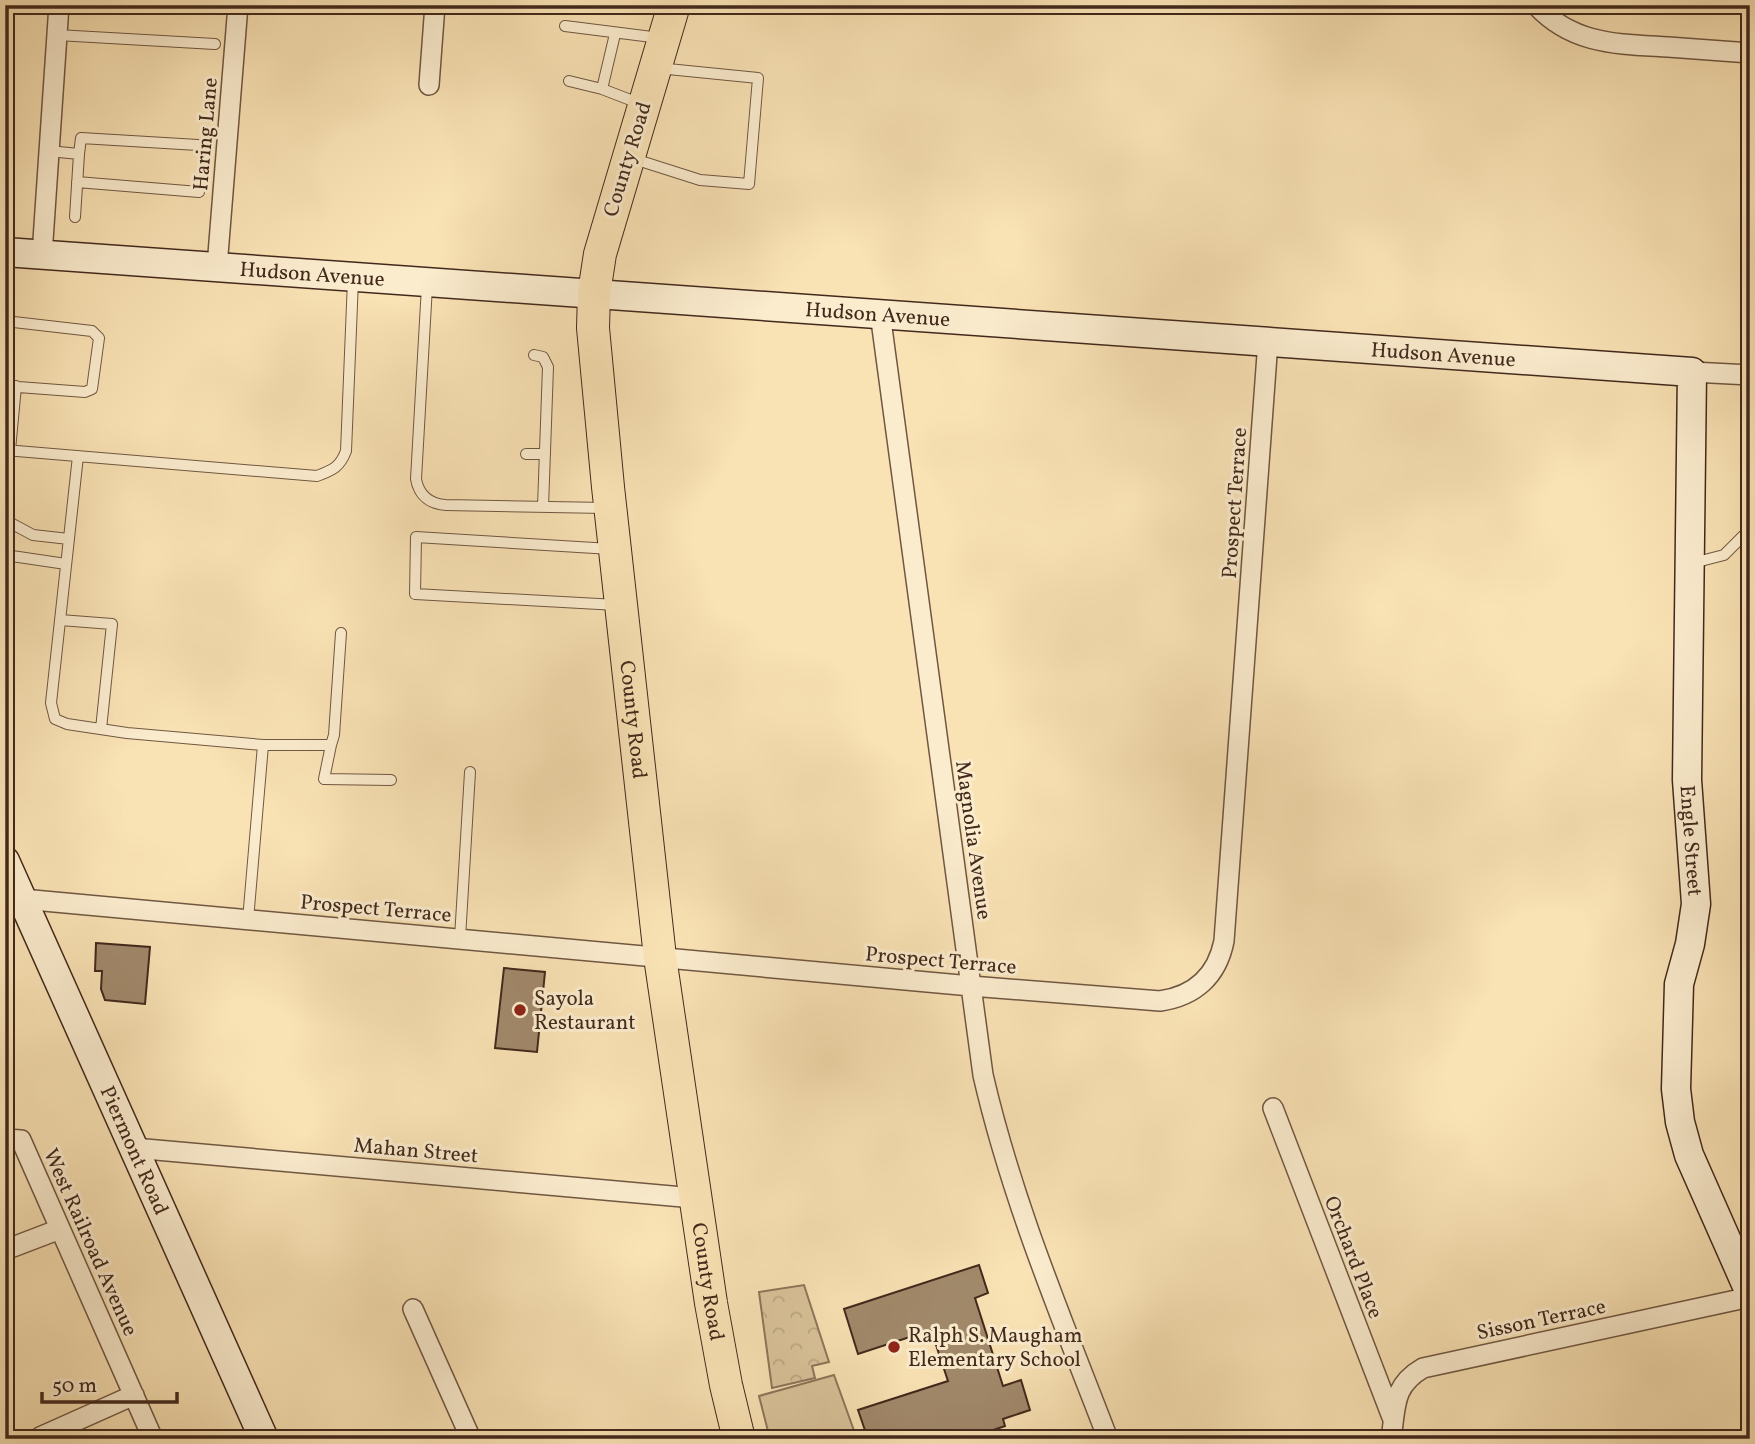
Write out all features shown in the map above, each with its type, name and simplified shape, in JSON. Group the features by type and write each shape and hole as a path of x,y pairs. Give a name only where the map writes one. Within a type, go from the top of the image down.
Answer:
{"main road":[{"name":"County Road","path":"674,5 600,254 594,293 593,328 610,508 660,957 694,1198 726,1385 738,1439"}],"street":[{"path":"42,255 60,5"},
{"name":"Haring Lane","path":"217,267 238,5"},
{"path":"429,85 435,5"},
{"path":"1536,5 1560,25 1581,36 1607,43 1750,53"},
{"name":"Hudson Avenue","path":"5,252 1750,375"},
{"name":"Magnolia Avenue","path":"880,313 984,1075 1013,1190 1108,1439"},
{"name":"Prospect Terrace","path":"22,899 1160,1002 1191,993 1209,977 1221,957 1226,928 1268,341"},
{"name":"Engle Street","path":"1692,372 1687,780 1696,905 1690,944 1679,984 1676,1089 1680,1122 1689,1154 1750,1295"},
{"name":"Piermont Road","path":"5,861 264,1439"},
{"name":"Orchard Place","path":"1273,1108 1392,1430"},
{"name":"West Railroad Avenue","path":"13,1139 60,1229 153,1439"},
{"name":"Mahan Street","path":"134,1148 694,1198"},
{"path":"5,1250 60,1229"},
{"name":"Sisson Terrace","path":"1392,1430 1396,1398 1402,1385 1411,1375 1423,1368 1750,1295"},
{"path":"413,1309 471,1439"},
{"path":"40,1437 134,1395"}],"lane":[{"path":"565,26 615,34 659,53 758,78 749,184 700,180 628,157"},
{"path":"602,89 615,34"},
{"path":"57,35 215,44"},
{"path":"569,80 644,105"},
{"path":"75,217 81,138 198,145"},
{"path":"49,151 79,154"},
{"path":"77,181 199,192"},
{"path":"5,321 92,331 99,338 92,389 85,392 10,386 7,450 317,476 342,463 345,451 353,276"},
{"path":"428,282 418,487 422,495 436,505 610,508"},
{"path":"534,355 543,357 548,366 543,507"},
{"path":"526,454 545,454"},
{"path":"78,456 51,703 55,719 67,724 101,729 263,745 331,745"},
{"path":"5,536 8,521 33,535 69,538"},
{"path":"1689,563 1724,555 1750,530"},
{"path":"615,550 416,537 415,594 621,606"},
{"path":"5,555 66,564"},
{"path":"60,620 112,624 101,729"},
{"path":"341,633 334,735 324,779 391,780"},
{"path":"248,920 263,745"},
{"path":"460,938 470,772"}],"green space":[{"path":"804,1285 829,1362 812,1366 815,1378 772,1388 759,1292"},
{"path":"834,1375 857,1439 770,1439 759,1396"}],"building":[{"path":"96,943 150,947 145,1004 105,1000 101,989 102,971 95,971"},
{"name":"Sayola Restaurant","path":"504,968 545,972 537,1052 495,1048"},
{"path":"979,1265 988,1293 975,1298 1003,1386 1021,1380 1030,1410 1003,1419 1005,1426 967,1439 868,1439 858,1410 948,1381 931,1330 858,1354 844,1309"}],"place":[{"name":"Sayola Restaurant","path":"520,1010"},
{"name":"Ralph S. Maugham Elementary School","path":"894,1347"}]}
